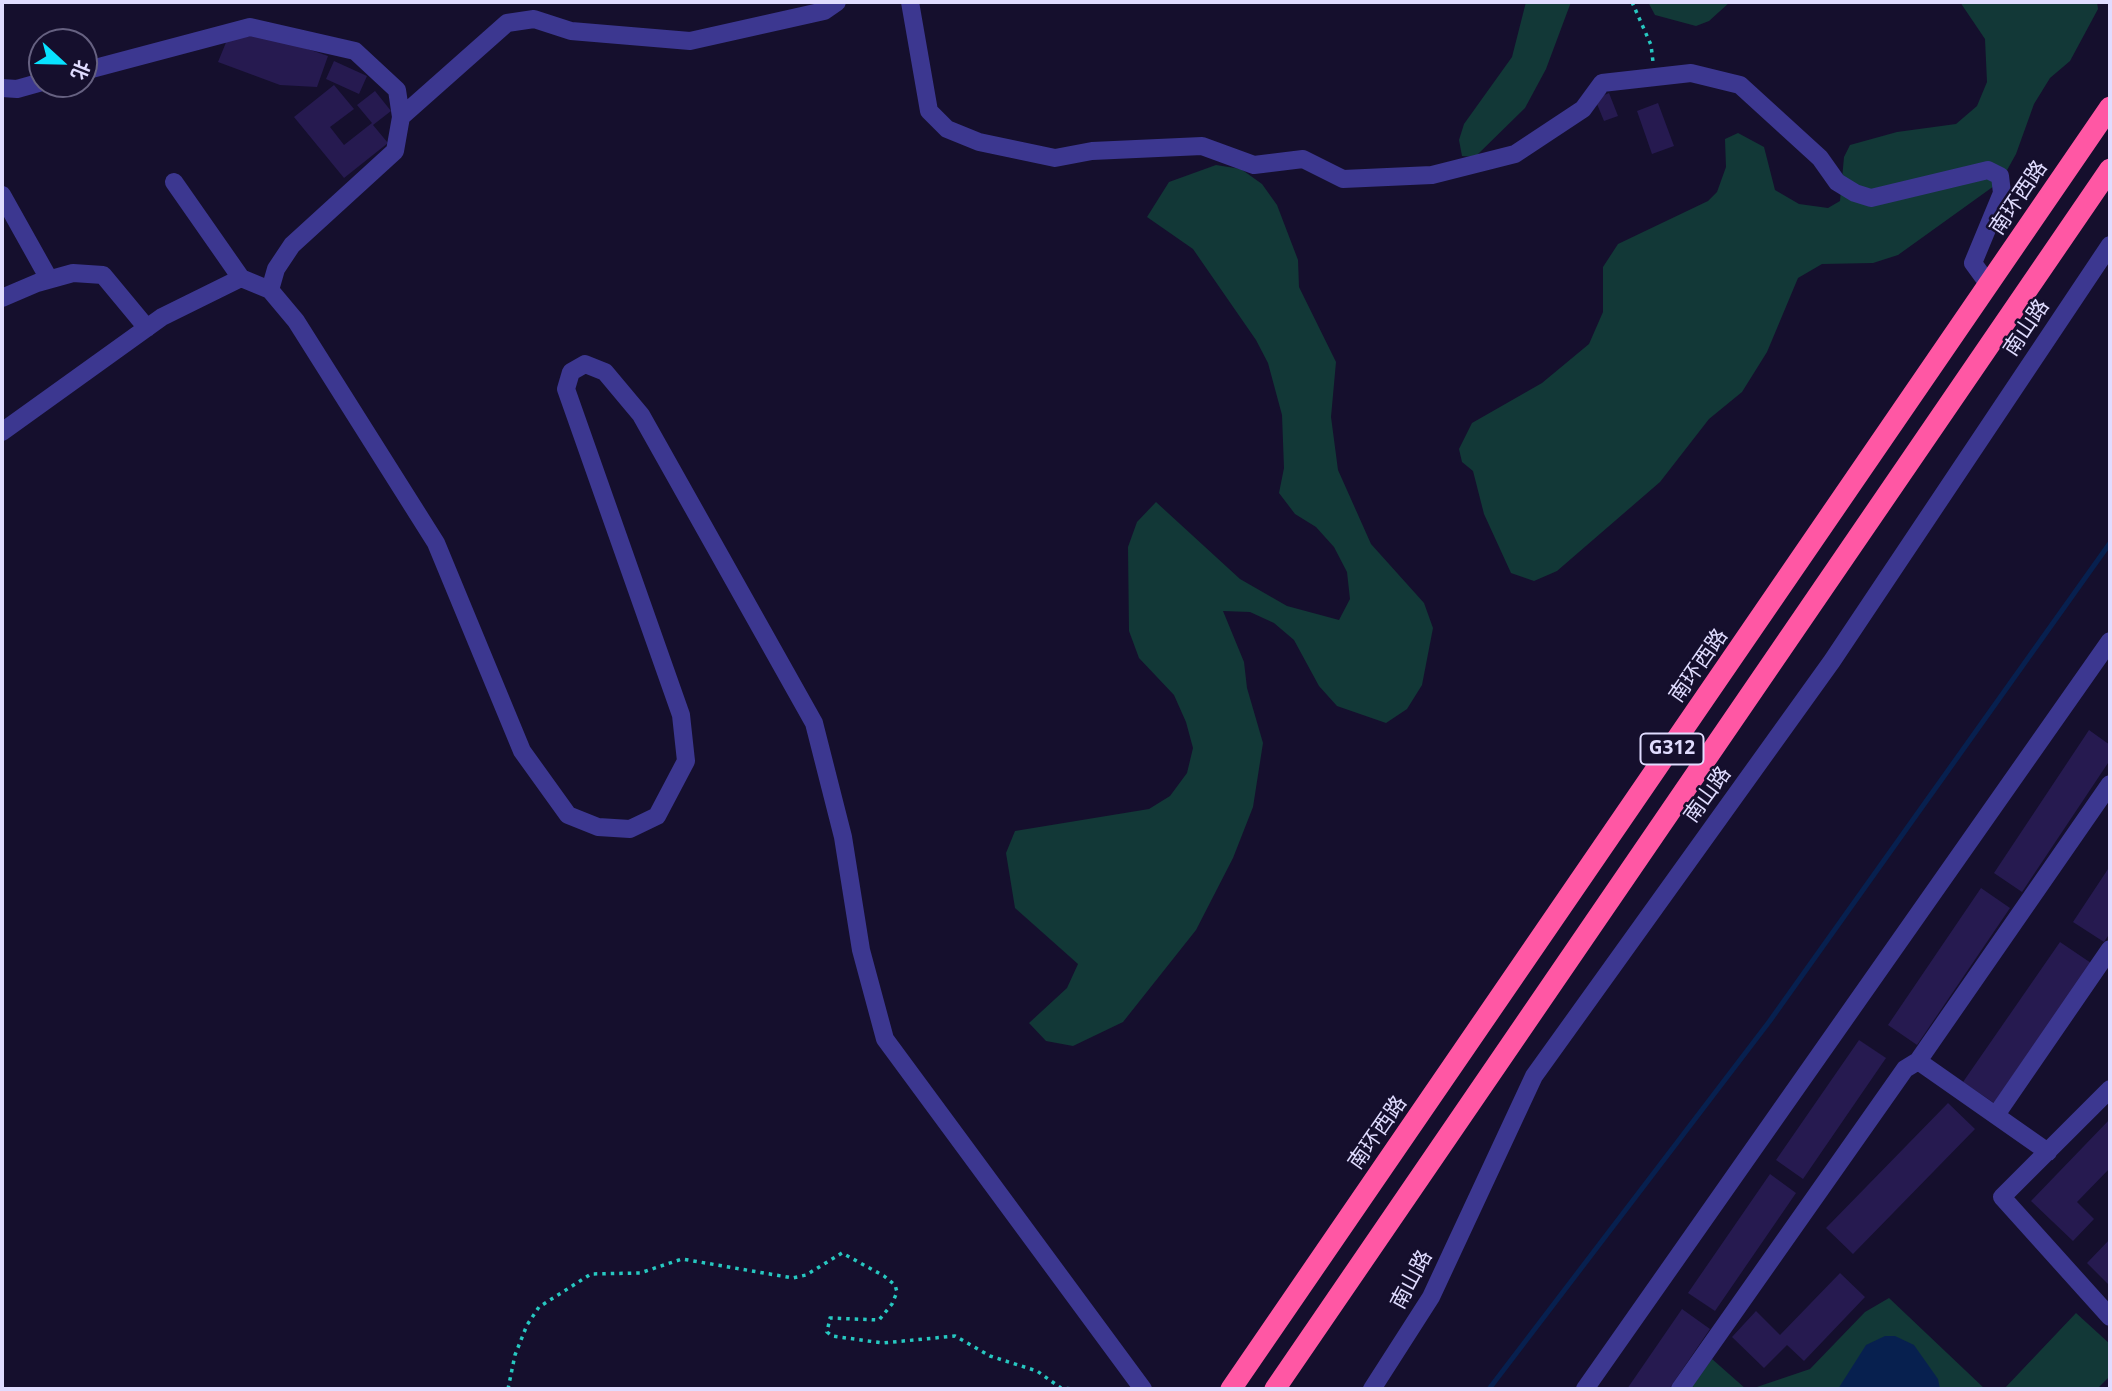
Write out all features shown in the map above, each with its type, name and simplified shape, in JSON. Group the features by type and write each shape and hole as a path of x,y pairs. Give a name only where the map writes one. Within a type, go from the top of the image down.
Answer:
{"highway":[{"name":"南环西路","path":"1231,1389 2110,107"},
{"name":"G312","path":"1275,1389 2110,169"}],"street":[{"path":"401,117 507,23 534,19 571,32 690,41 824,11 837,2"},
{"path":"910,2 929,111 947,129 979,142 1055,158 1092,151 1202,146 1254,165 1303,159 1343,179 1432,175 1515,154 1583,109 1602,83 1654,75 1691,73 1741,85 1820,158 1837,181 1855,193 1871,198 1989,170 2000,176 2002,193 1973,263 1989,285"},
{"path":"98,67 250,27 355,51 397,90 401,117 395,151 292,244 276,269 270,290"},
{"path":"2,88 17,89 28,86"},
{"path":"174,182 241,278 270,290 296,321 436,543 522,751 568,815 598,827 630,829 657,816 677,783 686,761 681,715 566,389 570,372 584,364 605,372 640,415 814,723 844,837 861,950 884,1039 1143,1389"},
{"path":"2,195 49,279"},
{"name":"南山路","path":"1372,1389 1431,1297 1534,1076 1832,661 2110,245"},
{"path":"2,298 49,279 73,273 103,275 147,328"},
{"path":"2,432 147,328 241,278"},
{"path":"1585,1389 2110,641"},
{"path":"1680,1389 1905,1069 1918,1061 2110,784"},
{"path":"1996,1115 2110,949"},
{"path":"1918,1061 2048,1152"},
{"path":"2110,1089 2002,1197 2110,1317"}],"path":[{"path":"1632,2 1651,45 1654,75"},
{"path":"508,1389 515,1355 527,1325 539,1307 591,1274 640,1273 682,1259 793,1278 806,1275 842,1254 884,1276 895,1286 897,1292 892,1304 879,1320 830,1318 827,1332 832,1336 883,1343 955,1336 990,1356 1037,1371 1061,1388 1072,1389"}],"green space":[{"path":"1526,2 1571,2 1546,69 1525,108 1475,157 1462,156 1459,140 1464,124 1512,57"},
{"path":"1648,2 1730,2 1709,21 1696,26 1655,15"},
{"path":"1960,2 2097,2 2098,9 2070,61 2050,78 2034,104 2016,154 2001,181 1898,255 1873,263 1822,264 1798,278 1767,352 1742,392 1709,419 1660,482 1557,571 1534,581 1511,573 1484,514 1473,471 1462,462 1459,449 1472,423 1542,383 1589,344 1603,312 1603,267 1618,244 1708,201 1717,192 1726,167 1725,139 1738,133 1764,147 1775,190 1799,204 1828,208 1840,201 1844,157 1850,145 1897,132 1956,124 1977,106 1987,82 1985,39"},
{"path":"1216,165 1241,169 1262,184 1277,205 1298,260 1299,287 1336,362 1331,417 1338,470 1371,544 1424,603 1433,628 1422,685 1407,709 1386,723 1337,706 1319,686 1294,640 1274,623 1250,612 1223,611 1244,662 1247,688 1263,743 1253,807 1233,858 1196,930 1123,1022 1073,1046 1046,1041 1029,1023 1067,988 1078,964 1015,908 1006,853 1015,831 1149,809 1170,796 1187,773 1193,748 1186,722 1174,695 1139,658 1129,631 1128,547 1137,522 1156,502 1240,579 1287,606 1339,620 1350,599 1347,572 1334,547 1316,527 1295,514 1279,493 1284,468 1282,415 1268,363 1256,340 1193,249 1147,217 1169,182"},
{"path":"1889,1298 1985,1389 1751,1389 1810,1369 1865,1312"},
{"path":"2076,1313 2110,1344 2110,1376 2097,1389 2004,1389"},
{"path":"1712,1359 1746,1389 1690,1389"}],"water":[{"path":"1885,1336 1895,1336 1914,1345 1938,1379 1940,1389 1838,1389 1866,1345"}],"building":[{"path":"264,34 328,56 317,87 280,85 218,62 227,40"},
{"path":"334,61 367,76 359,94 326,79"},
{"path":"334,85 354,109 330,127 344,145 372,123 357,105 375,91 391,111 373,125 388,143 344,178 294,117"},
{"path":"1609,93 1618,116 1604,121 1595,99"},
{"path":"1658,103 1674,146 1652,154 1637,111"},
{"path":"2089,730 2110,745 2110,760 2022,892 1994,873"},
{"path":"2110,866 2110,933 2104,942 2073,922"},
{"path":"1981,888 2010,908 1917,1045 1888,1025"},
{"path":"2060,942 2091,963 1994,1103 1963,1082"},
{"path":"1859,1040 1886,1058 1803,1179 1776,1160"},
{"path":"1948,1103 1975,1129 1853,1254 1826,1228"},
{"path":"2110,1119 2110,1168 2077,1202 2094,1219 2073,1241 2031,1201"},
{"path":"1770,1174 1796,1193 1715,1311 1688,1293"},
{"path":"2110,1239 2110,1286 2087,1263"},
{"path":"1840,1273 1865,1297 1804,1361 1787,1345 1764,1368 1732,1337 1756,1311 1780,1335"},
{"path":"1682,1309 1710,1329 1669,1389 1627,1389"}],"waterway":[{"path":"1489,1389 1769,1022 2110,543"}]}
